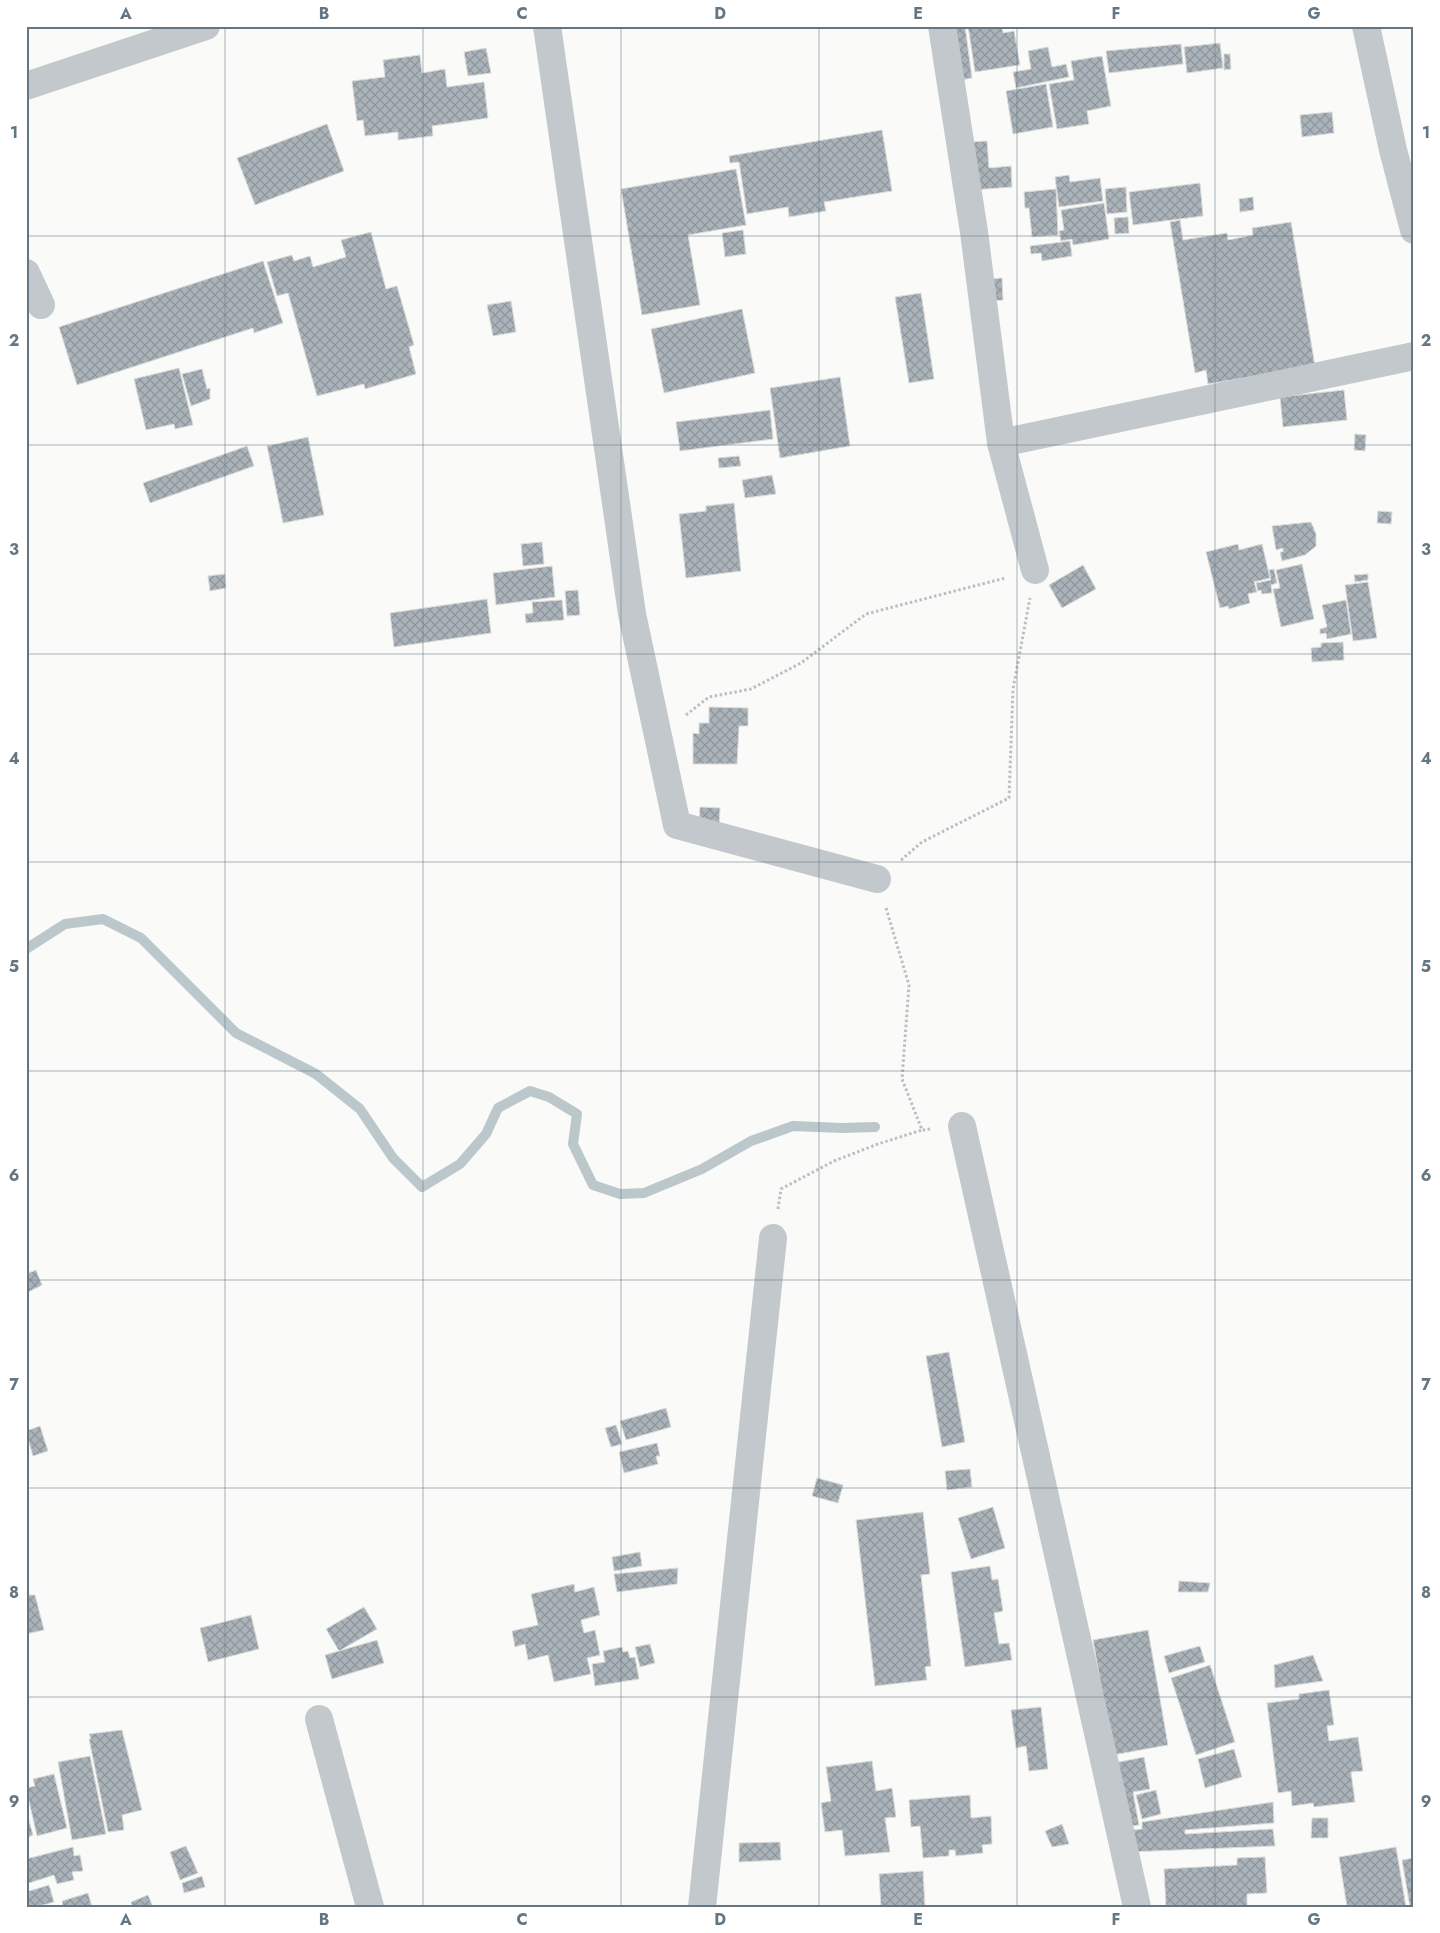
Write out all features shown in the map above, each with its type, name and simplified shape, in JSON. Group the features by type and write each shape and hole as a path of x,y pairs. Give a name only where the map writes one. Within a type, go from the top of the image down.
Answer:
{"street":[{"path":"26,86 206,26"},
{"path":"547,26 632,614 677,825 877,879"},
{"path":"942,26 974,232 1001,443 1035,570"},
{"path":"1366,26 1393,150 1414,230"},
{"path":"26,273 41,306"},
{"path":"1001,443 1414,356"},
{"path":"962,1126 1138,1907"},
{"path":"702,1907 773,1238"},
{"path":"319,1719 370,1907"}],"path":[{"path":"678,721 709,697 751,689 801,663 866,614 1035,570 1013,689 1008,798 922,842 877,879 909,985 902,1079 922,1130"},
{"path":"773,1238 781,1189 834,1161 878,1144 922,1130 962,1126"}],"building":[{"path":"948,26 965,26 972,78 955,81"},
{"path":"968,26 1002,26 1003,33 1014,31 1020,65 975,72"},
{"path":"1220,43 1223,68 1187,73 1184,47"},
{"path":"1181,44 1183,64 1109,73 1106,51"},
{"path":"1048,47 1052,67 1066,64 1069,77 1016,88 1013,72 1031,69 1028,51"},
{"path":"486,48 491,73 468,76 464,52"},
{"path":"1224,54 1230,54 1231,69 1224,70"},
{"path":"420,55 422,73 445,69 447,87 484,82 488,118 432,126 433,136 398,140 398,132 365,136 363,120 357,121 352,81 385,77 383,60"},
{"path":"1102,56 1111,106 1087,111 1089,124 1057,129 1049,84 1074,80 1071,61"},
{"path":"1046,84 1053,127 1013,134 1006,91"},
{"path":"1332,112 1334,133 1302,137 1300,115"},
{"path":"327,124 344,171 255,205 237,158"},
{"path":"882,130 892,191 824,202 826,211 789,217 788,207 747,214 739,162 730,163 729,156"},
{"path":"987,141 989,168 1011,166 1012,187 973,190 969,142"},
{"path":"736,169 746,225 688,235 700,305 642,315 621,189"},
{"path":"1069,175 1070,182 1100,178 1103,201 1059,207 1055,177"},
{"path":"1200,183 1203,216 1133,225 1129,192"},
{"path":"1126,187 1127,212 1107,214 1105,189"},
{"path":"1056,189 1058,235 1032,237 1029,208 1025,208 1024,192"},
{"path":"1253,197 1254,210 1240,212 1239,199"},
{"path":"1104,203 1109,239 1073,245 1072,239 1061,241 1059,231 1064,230 1061,210"},
{"path":"1128,217 1129,233 1115,234 1114,218"},
{"path":"1180,220 1183,240 1227,233 1228,240 1253,235 1252,228 1291,222 1315,366 1208,384 1206,370 1195,373 1170,222"},
{"path":"743,230 746,254 725,257 722,233"},
{"path":"371,232 386,289 397,286 414,345 409,347 416,374 365,389 364,384 317,396 288,293 277,296 267,262 292,255 294,261 310,256 313,267 346,257 341,240"},
{"path":"1070,241 1072,256 1042,261 1041,253 1031,254 1030,246"},
{"path":"263,261 283,323 254,333 253,328 77,385 59,327"},
{"path":"1002,278 1003,300 993,301 991,279"},
{"path":"921,293 934,379 909,383 895,297"},
{"path":"511,301 516,332 493,336 487,305"},
{"path":"742,309 755,373 664,393 651,329"},
{"path":"179,368 193,425 175,429 174,424 146,430 134,379"},
{"path":"202,369 207,389 210,388 210,399 191,406 182,374"},
{"path":"840,377 850,446 780,458 770,388"},
{"path":"1344,390 1347,420 1283,427 1280,397"},
{"path":"770,410 773,439 680,451 676,422"},
{"path":"1355,434 1366,435 1365,451 1354,450"},
{"path":"308,437 324,515 283,523 267,446"},
{"path":"247,446 254,466 150,503 143,483"},
{"path":"739,456 741,466 719,468 718,458"},
{"path":"772,475 776,494 745,498 742,480"},
{"path":"734,503 741,571 686,578 679,514 706,511 706,506"},
{"path":"1378,511 1392,512 1391,524 1377,523"},
{"path":"1311,522 1316,534 1316,546 1305,555 1282,561 1280,552 1283,552 1283,548 1276,550 1272,526"},
{"path":"542,542 544,564 523,566 521,544"},
{"path":"1238,544 1239,550 1262,544 1270,578 1254,582 1257,592 1248,594 1250,603 1229,609 1228,606 1220,608 1206,552"},
{"path":"1302,564 1314,619 1281,627 1273,589 1280,588 1276,570"},
{"path":"1083,565 1096,589 1062,608 1049,585"},
{"path":"552,566 555,597 496,605 493,573"},
{"path":"1274,569 1277,583 1271,585 1272,593 1262,594 1261,590 1258,591 1256,583 1271,580 1269,570"},
{"path":"225,574 226,588 210,591 208,576"},
{"path":"1368,574 1368,580 1355,582 1354,575"},
{"path":"1368,582 1377,638 1353,641 1345,585"},
{"path":"578,590 580,615 567,616 565,591"},
{"path":"487,599 491,633 394,647 390,613"},
{"path":"562,600 564,620 526,623 525,614 533,613 532,602"},
{"path":"1346,600 1351,634 1327,639 1326,633 1320,634 1320,629 1327,627 1322,605"},
{"path":"1343,642 1344,660 1312,662 1311,648 1321,647 1321,643"},
{"path":"709,707 748,708 748,726 739,726 737,764 693,764 693,733 699,734 699,723 709,723"},
{"path":"700,807 720,808 719,825 699,823"},
{"path":"36,1270 42,1285 28,1292 26,1274"},
{"path":"949,1352 965,1442 942,1447 926,1356"},
{"path":"666,1408 671,1427 626,1440 620,1421"},
{"path":"616,1425 622,1444 611,1447 605,1428"},
{"path":"40,1426 48,1451 33,1456 26,1431"},
{"path":"657,1443 660,1456 656,1456 658,1464 624,1473 619,1452"},
{"path":"970,1469 972,1487 947,1490 945,1471"},
{"path":"817,1478 843,1485 838,1503 812,1496"},
{"path":"993,1507 1005,1548 971,1559 958,1518"},
{"path":"923,1512 930,1574 921,1575 931,1666 925,1667 927,1680 875,1686 856,1520"},
{"path":"640,1552 642,1566 614,1571 612,1557"},
{"path":"990,1566 992,1580 998,1579 1003,1611 994,1613 999,1644 1009,1643 1012,1660 965,1667 951,1572"},
{"path":"678,1568 677,1584 617,1592 614,1574"},
{"path":"1179,1581 1210,1583 1208,1592 1178,1592"},
{"path":"26,1584 29,1595 35,1595 44,1630 26,1634"},
{"path":"574,1584 575,1592 594,1587 600,1615 581,1620 584,1633 595,1630 600,1655 587,1658 591,1674 554,1682 548,1655 528,1660 525,1644 515,1647 512,1631 538,1625 531,1594"},
{"path":"364,1607 377,1629 339,1651 326,1629"},
{"path":"251,1615 259,1649 208,1662 200,1628"},
{"path":"1148,1630 1168,1745 1113,1755 1093,1640"},
{"path":"377,1640 384,1663 332,1679 325,1655"},
{"path":"650,1644 655,1663 640,1667 635,1647"},
{"path":"1200,1646 1205,1662 1169,1673 1164,1656"},
{"path":"622,1647 623,1652 628,1651 630,1658 635,1657 639,1679 595,1686 592,1664 605,1662 603,1651"},
{"path":"1313,1655 1323,1681 1275,1688 1274,1665"},
{"path":"1210,1665 1235,1742 1196,1755 1171,1678"},
{"path":"1329,1690 1334,1725 1327,1726 1329,1741 1358,1737 1363,1771 1351,1772 1355,1802 1314,1807 1313,1803 1292,1806 1291,1791 1278,1793 1267,1703 1299,1699 1299,1694"},
{"path":"1041,1707 1048,1769 1029,1771 1026,1746 1016,1748 1011,1710"},
{"path":"122,1730 142,1810 122,1815 124,1830 108,1832 89,1734"},
{"path":"1234,1749 1242,1777 1205,1788 1198,1759"},
{"path":"90,1756 106,1834 72,1840 58,1762"},
{"path":"1144,1757 1150,1789 1133,1792 1139,1825 1126,1827 1114,1763"},
{"path":"872,1761 876,1791 892,1788 896,1817 885,1818 890,1852 845,1856 842,1830 825,1832 821,1803 831,1801 826,1767"},
{"path":"54,1774 67,1828 37,1836 26,1788 35,1786 33,1779"},
{"path":"1156,1790 1161,1814 1142,1819 1136,1795"},
{"path":"970,1795 971,1818 991,1816 992,1844 982,1845 983,1853 956,1856 955,1850 949,1850 949,1856 923,1858 920,1826 911,1827 909,1800"},
{"path":"1273,1802 1274,1823 1185,1830 1185,1834 1273,1829 1275,1846 1129,1852 1126,1831 1142,1829 1142,1822"},
{"path":"26,1810 33,1835 26,1838"},
{"path":"1312,1818 1328,1818 1328,1838 1311,1838"},
{"path":"1062,1824 1069,1844 1052,1847 1045,1831"},
{"path":"780,1842 781,1860 739,1862 739,1843"},
{"path":"186,1846 198,1873 180,1880 170,1852"},
{"path":"73,1847 74,1856 80,1855 83,1871 72,1872 74,1880 57,1884 54,1875 26,1884 26,1859"},
{"path":"1396,1847 1406,1907 1347,1907 1339,1857"},
{"path":"1265,1857 1267,1893 1247,1894 1247,1907 1166,1907 1164,1869 1237,1865 1237,1858"},
{"path":"1414,1858 1414,1907 1410,1907 1402,1860"},
{"path":"923,1871 925,1907 881,1907 879,1874"},
{"path":"202,1876 205,1887 184,1893 182,1883"},
{"path":"49,1885 54,1902 36,1907 26,1907 26,1892"},
{"path":"88,1893 92,1907 63,1907 62,1901"},
{"path":"148,1895 153,1907 132,1907 131,1902"}],"waterway":[{"path":"26,949 65,924 103,919 141,938 236,1033 316,1074 360,1109 393,1158 422,1187 460,1164 486,1134 498,1108 530,1091 549,1097 577,1114 573,1144 593,1185 620,1194 644,1193 702,1169 751,1141 793,1126 875,1127"}]}
